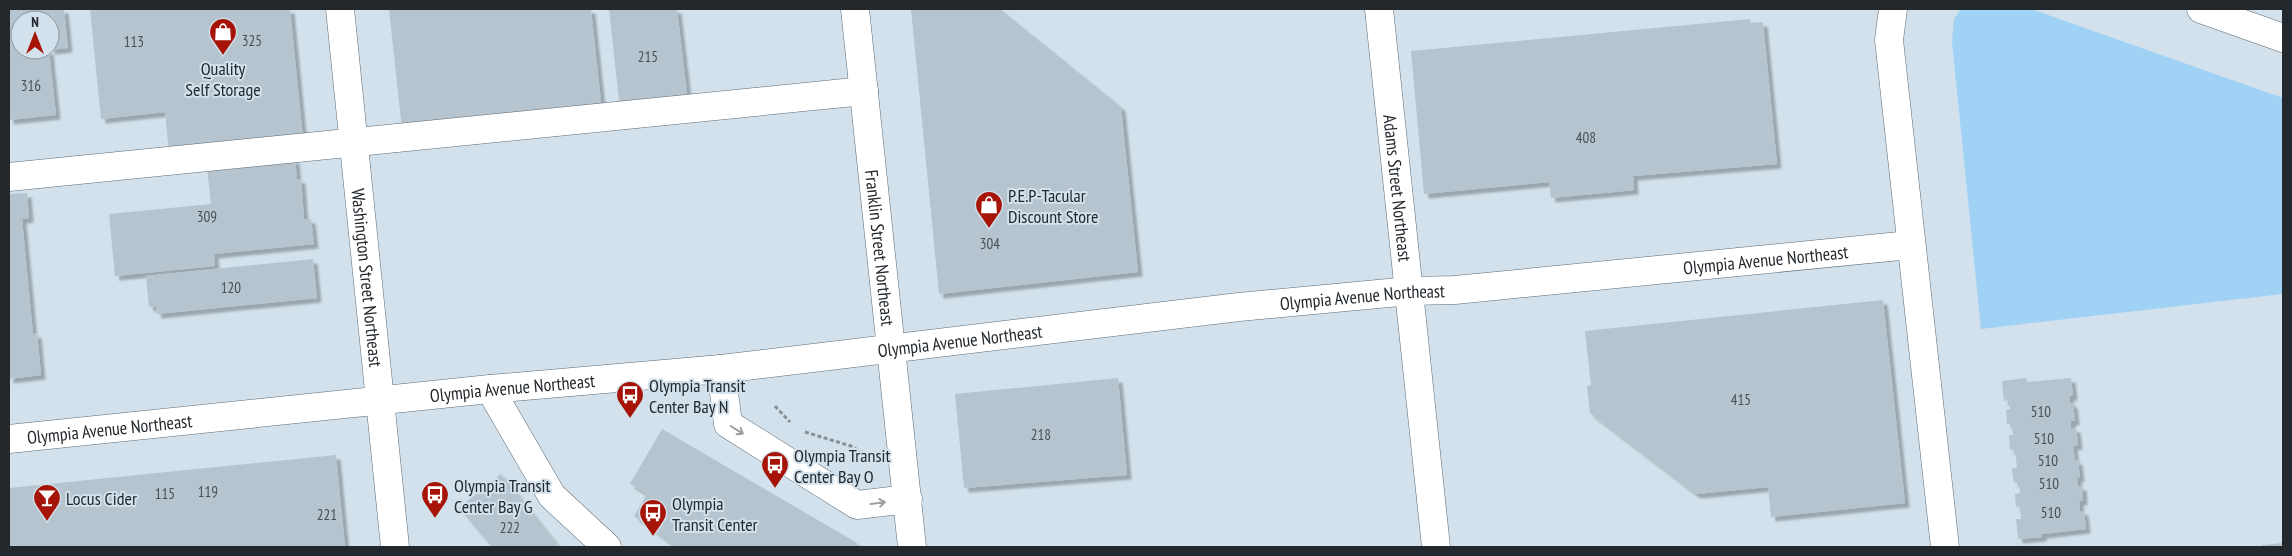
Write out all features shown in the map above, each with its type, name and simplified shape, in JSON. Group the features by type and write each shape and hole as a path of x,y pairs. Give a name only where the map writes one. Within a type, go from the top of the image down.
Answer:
{"street":[{"name":"Washington Street Northeast","path":"340,9 395,547"},
{"name":"Franklin Street Northeast","path":"855,9 893,349 912,547"},
{"name":"Adams Street Northeast","path":"1379,9 1436,547"},
{"path":"1893,9 1889,40 1910,245 1945,547"},
{"path":"2201,9 2283,38"},
{"path":"9,177 864,91"},
{"name":"Olympia Avenue Northeast","path":"9,439 380,402 490,389 721,369 1239,307 1410,291 1456,290 1910,245"},
{"path":"721,369 728,424 858,505 908,499"},
{"path":"490,389 552,496 607,547"}],"path":[{"path":"775,406 791,423"},
{"path":"797,429 851,446 864,454"}],"shaded area":[{"path":"1961,9 2031,9 2283,98 2283,294 1981,329 1952,42 1954,19"}],"building":[{"path":"9,9 64,9 68,48 60,49 60,10 10,10 10,60 50,60 56,115 9,120"},
{"path":"90,9 290,9 303,139 169,153 165,112 101,119"},
{"path":"389,9 591,9 602,112 402,130"},
{"path":"609,9 677,9 688,102 620,110"},
{"path":"911,9 1000,9 1121,107 1138,272 939,294"},
{"path":"1750,19 1750,23 1763,22 1777,164 1633,176 1634,190 1551,198 1549,182 1424,194 1411,51"},
{"path":"295,159 297,179 301,179 304,219 311,219 314,244 214,254 215,266 115,276 109,214 211,204 207,167"},
{"path":"27,193 29,218 22,219 33,334 37,333 41,375 9,379 9,194"},
{"path":"313,259 317,298 157,314 156,306 149,307 146,276"},
{"path":"1883,300 1905,503 1771,517 1768,487 1696,494 1590,413 1587,386 1591,385 1585,331"},
{"path":"1118,378 1127,475 964,488 955,394"},
{"path":"2026,378 2027,382 2071,378 2073,396 2069,396 2070,403 2073,403 2075,421 2071,421 2071,428 2076,428 2078,445 2073,446 2075,461 2078,460 2080,477 2077,478 2078,486 2082,486 2083,501 2079,501 2080,511 2084,511 2086,529 2042,534 2042,537 2018,539 2016,519 2021,519 2020,506 2016,507 2015,494 2020,493 2019,482 2014,483 2012,468 2017,468 2015,449 2010,450 2009,435 2013,435 2012,424 2007,424 2006,410 2010,409 2009,400 2004,401 2002,381"},
{"path":"662,429 857,543 855,547 676,547 634,516 647,494 630,484"},
{"path":"336,455 345,547 9,547 9,488"},
{"path":"501,474 559,547 492,547 459,508"},
{"path":"2283,543 2283,547 2262,547 2262,545"}],"place":[{"name":"Quality Self Storage","path":"223,56"},
{"name":"P.E.P-Tacular Discount Store","path":"989,229"},
{"name":"Olympia Transit Center Bay N","path":"630,419"},
{"name":"Olympia Transit Center Bay O","path":"775,489"},
{"name":"Olympia Transit Center Bay G","path":"435,519"},
{"name":"Locus Cider","path":"47,522"},
{"name":"Olympia Transit Center","path":"653,537"}]}
